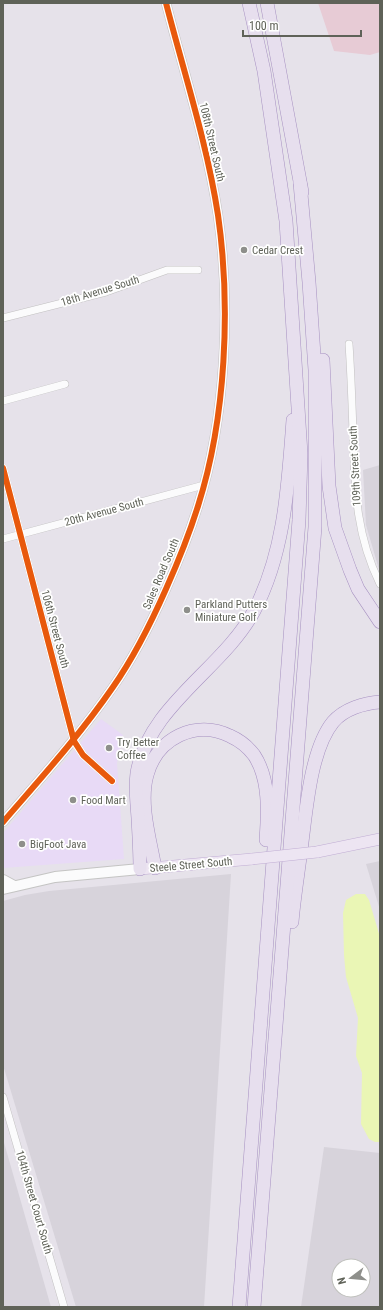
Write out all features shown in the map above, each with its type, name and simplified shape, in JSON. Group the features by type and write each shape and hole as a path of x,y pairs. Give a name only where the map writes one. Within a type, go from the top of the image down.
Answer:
{"highway":[{"path":"239,1307 299,520 301,454 297,368 286,221 264,71 249,3"},
{"path":"267,3 316,275 325,396 330,493 335,528 358,589 380,622"},
{"path":"254,1307 315,527 315,370 300,183"},
{"path":"140,869 137,782 139,764 146,741 161,720 232,642 246,624 266,586 274,566 278,551 288,476 297,368"},
{"path":"280,970 288,950 306,812 317,754 321,742 329,728 338,717 359,706 380,702"},
{"path":"155,868 146,813 145,790 147,774 154,758 164,744 191,731 209,729 234,738 253,753 260,766 265,784 267,836 261,937 264,973"}],"main road":[{"name":"Steele Street South","path":"3,889 55,877 317,852 380,839"},
{"path":"3,880 14,886"}],"street":[{"name":"108th Street South","path":"166,3 210,172 220,229 224,289"},
{"name":"18th Avenue South","path":"3,318 106,292 167,270 198,270"},
{"name":"Sales Road South","path":"3,822 74,741 114,687 140,645 182,554 204,485 215,433 224,342 224,289"},
{"name":"109th Street South","path":"349,344 354,477 358,514 367,554 380,584"},
{"path":"3,401 65,384"},
{"name":"106th Street South","path":"3,468 74,741 83,755 112,781"},
{"name":"20th Avenue South","path":"3,539 204,485"},
{"name":"104th Street Court South","path":"3,1097 64,1307"}],"shaded area":[{"path":"318,3 380,3 380,52 370,55 334,51"},
{"path":"380,465 380,573 366,525 363,470"},
{"path":"101,719 123,735 117,763 124,859 3,868 3,833"},
{"path":"380,861 380,910 366,864"},
{"path":"231,874 204,1307 76,1307 3,1065 3,901 49,891"},
{"path":"356,894 365,894 369,900 380,937 380,1142 375,1142 369,1139 361,1124 362,1073 356,1056 358,1018 346,977 343,913 346,900"},
{"path":"3,1139 51,1307 3,1307"},
{"path":"324,1147 380,1153 380,1307 301,1307"}],"cycle path":[{"path":"3,822 87,722 121,676 135,652 160,602 187,538 198,506 215,436 220,399 225,324 222,250 218,215 208,161 166,3"},
{"path":"3,468 74,741 83,755 112,781"}],"place":[{"name":"Cedar Crest","path":"244,250"},
{"name":"Parkland Putters Miniature Golf","path":"187,610"},
{"name":"Try Better Coffee","path":"109,748"},
{"name":"Food Mart","path":"73,800"},
{"name":"BigFoot Java","path":"22,844"}]}
